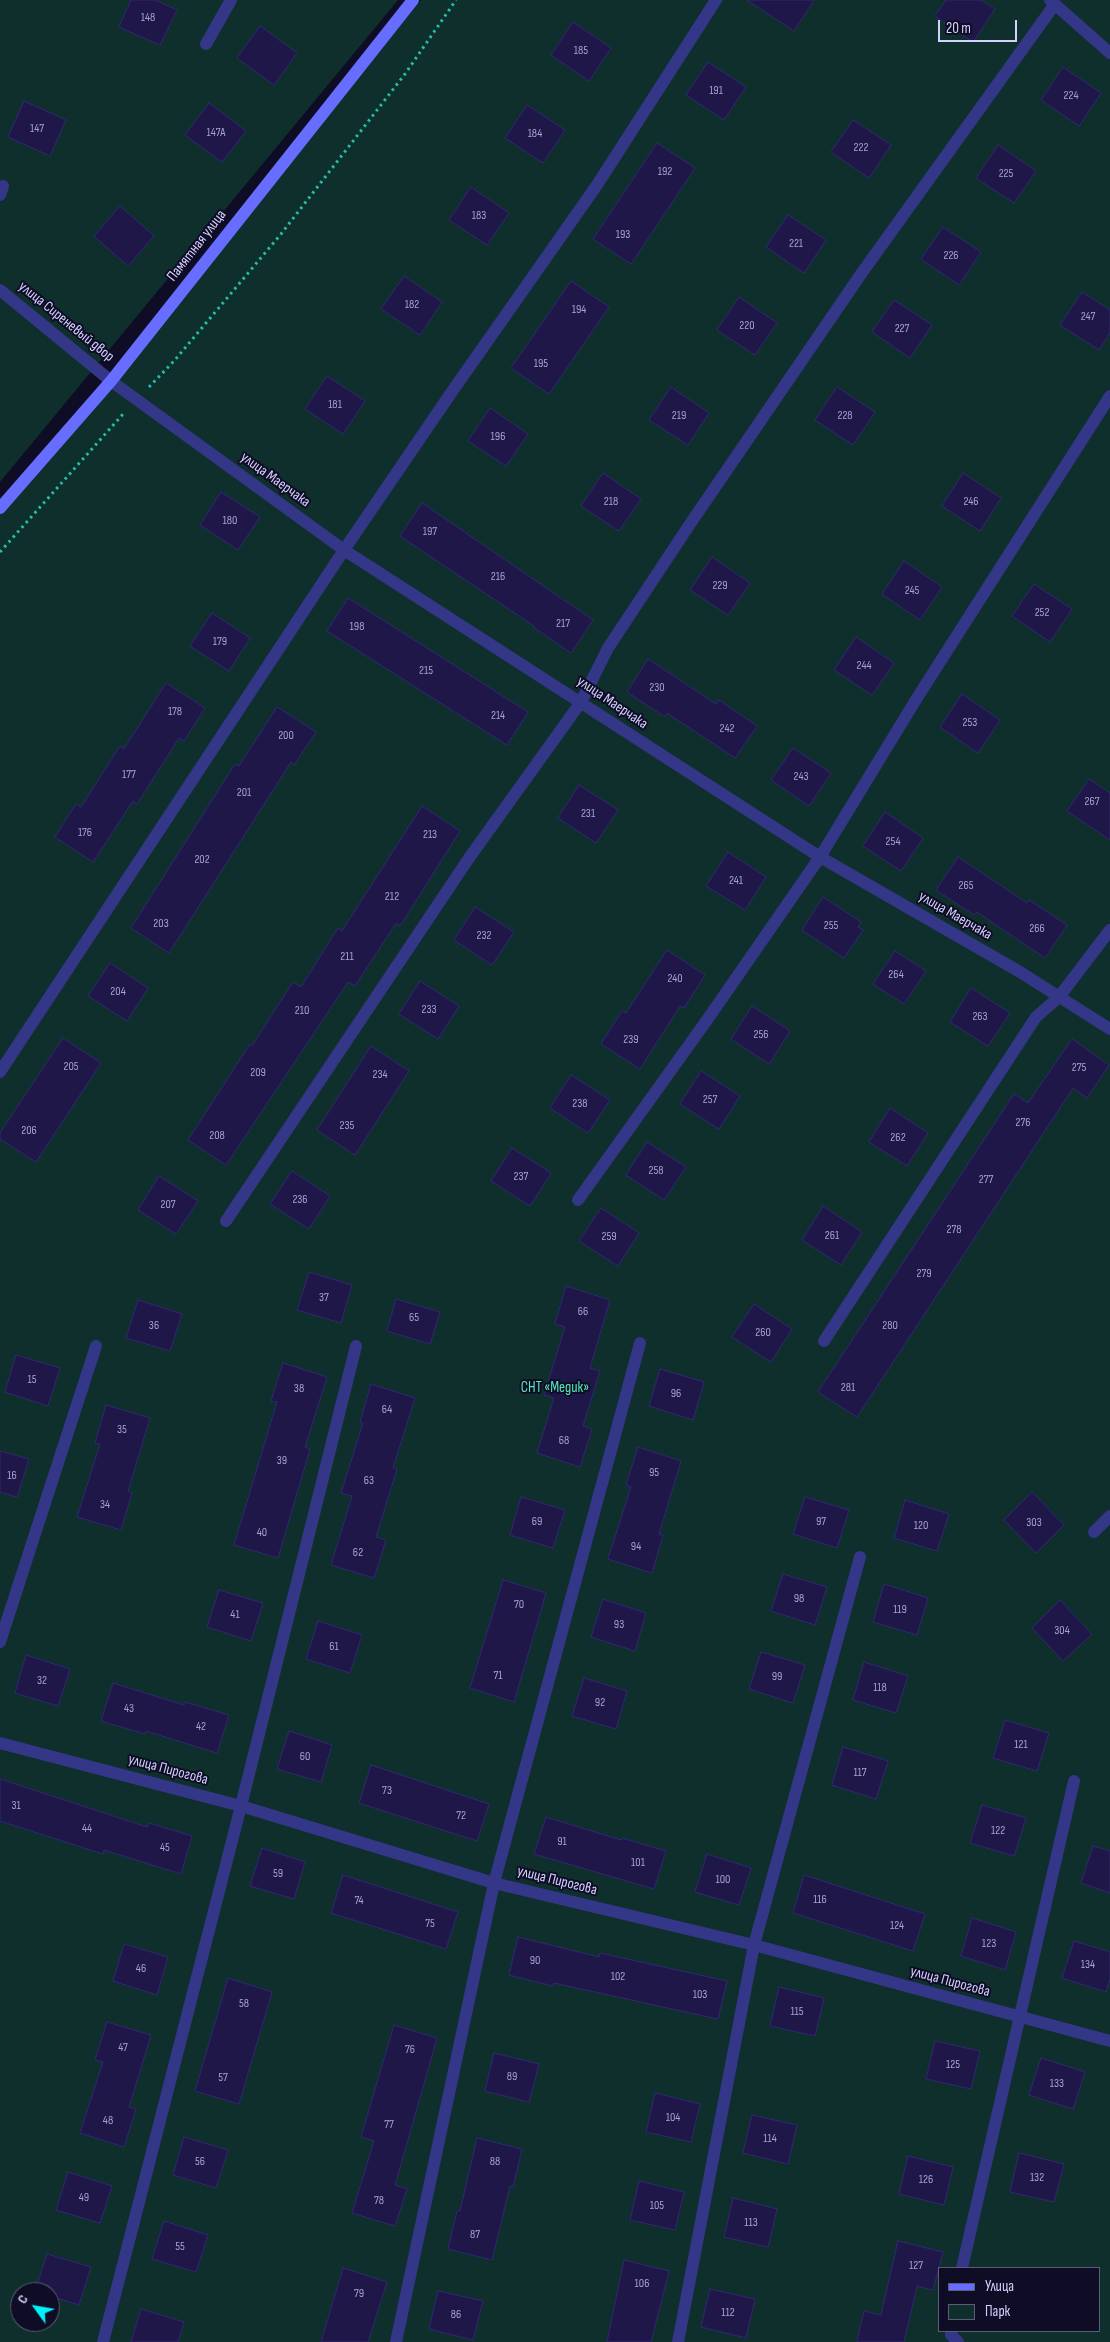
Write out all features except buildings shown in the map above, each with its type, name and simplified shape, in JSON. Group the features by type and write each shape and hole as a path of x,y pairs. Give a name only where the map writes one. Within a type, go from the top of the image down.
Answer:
{"street":[{"path":"206,44 231,0"},
{"name":"Памятная улица","path":"0,508 111,380 413,0"},
{"path":"0,1072 344,550 597,185 716,0"},
{"path":"226,1221 469,858 581,702 608,648 690,524 861,274 1053,2 1110,53"},
{"name":"улица Сиреневый двор","path":"0,290 111,380"},
{"name":"улица Маерчака","path":"111,380 344,550 581,702 679,768 820,857 1020,972 1110,1029"},
{"path":"578,1200 707,1020 820,857 917,698 1110,396"},
{"path":"824,1341 1036,1017 1059,997 1110,930"},
{"path":"396,2342 494,1883 640,1343"},
{"path":"0,1642 96,1346"},
{"path":"102,2342 356,1346"},
{"path":"1094,1532 1110,1516"},
{"path":"678,2342 754,1946 860,1557"},
{"name":"улица Пирогова","path":"0,1743 240,1806 494,1883 754,1946 1110,2041"},
{"path":"962,2267 1074,1781"},
{"path":"951,2332 951,2335 958,2342"}],"path":[{"path":"147,390 174,361 281,234 405,74 456,0"},
{"path":"0,552 126,411"}],"green space":[{"path":"0,0 398,0 0,482"},
{"name":"СНТ «Медик»","path":"421,0 1110,0 1110,2342 0,2342 0,508 111,380"}]}
